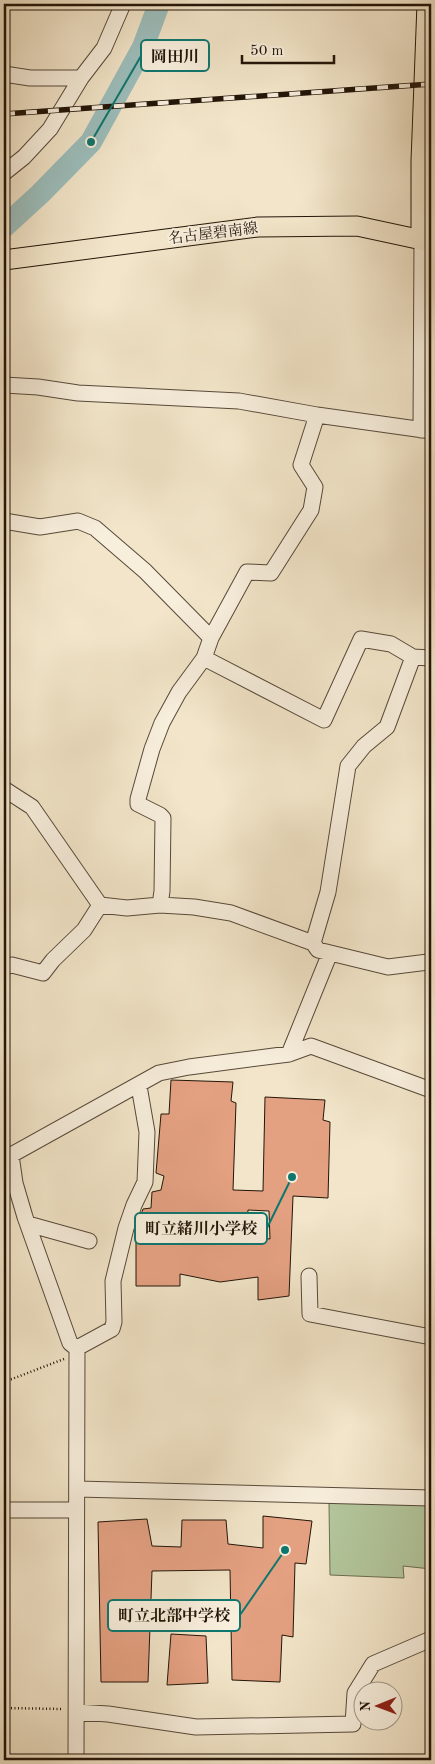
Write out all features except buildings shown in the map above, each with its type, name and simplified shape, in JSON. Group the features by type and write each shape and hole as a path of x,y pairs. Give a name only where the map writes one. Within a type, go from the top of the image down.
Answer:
{"highway":[{"path":"426,241 422,161 428,4"}],"main road":[{"name":"名古屋碧南線","path":"12,258 258,227 357,226 426,241"}],"street":[{"path":"4,173 24,157 50,129 81,78 104,48 123,4"},
{"path":"4,74 30,78 81,78"},
{"path":"4,385 38,387 78,393 239,401 317,416 426,430 426,241"},
{"path":"160,905 162,891 163,818 138,804 152,749 162,723 179,692 204,658 210,638 247,572 271,573 311,510 315,487 301,465 317,416"},
{"path":"4,520 40,527 78,521 96,528 144,571 210,638"},
{"path":"204,658 324,720 361,638 391,644 413,657 431,658"},
{"path":"313,943 328,892 348,766 364,746 387,728 413,657"},
{"path":"4,789 32,807 100,906"},
{"path":"100,906 127,908 160,905 194,907 231,913 313,943 318,950 388,967 428,962 431,964"},
{"path":"4,967 12,965 43,973 53,960 84,930 100,906"},
{"path":"289,1054 330,953"},
{"path":"75,1347 70,1343 28,1224 7,1157 159,1074 189,1067 289,1054 312,1046 431,1090"},
{"path":"76,1760 77,1348 112,1329 114,1322 113,1282 126,1228 145,1182 146,1132 139,1086"},
{"path":"28,1224 89,1241"},
{"path":"309,1276 310,1314 431,1337"},
{"path":"78,1489 431,1498"},
{"path":"4,1510 76,1510"},
{"path":"76,1712 108,1714 196,1728 353,1724 355,1693 373,1664 431,1639"}],"path":[{"path":"4,1381 66,1358 75,1347"},
{"path":"4,1708 60,1708 76,1712"}],"green space":[{"path":"329,1503 431,1503 431,1569 403,1566 404,1578 330,1575"}],"waterway":[{"path":"4,227 40,194 91,142 143,47 159,4"}],"railway":[{"path":"4,114 431,84"}],"place":[{"name":"岡田川","path":"91,142"},
{"name":"町立緒川小学校","path":"292,1177"},
{"name":"町立北部中学校","path":"285,1550"}]}
